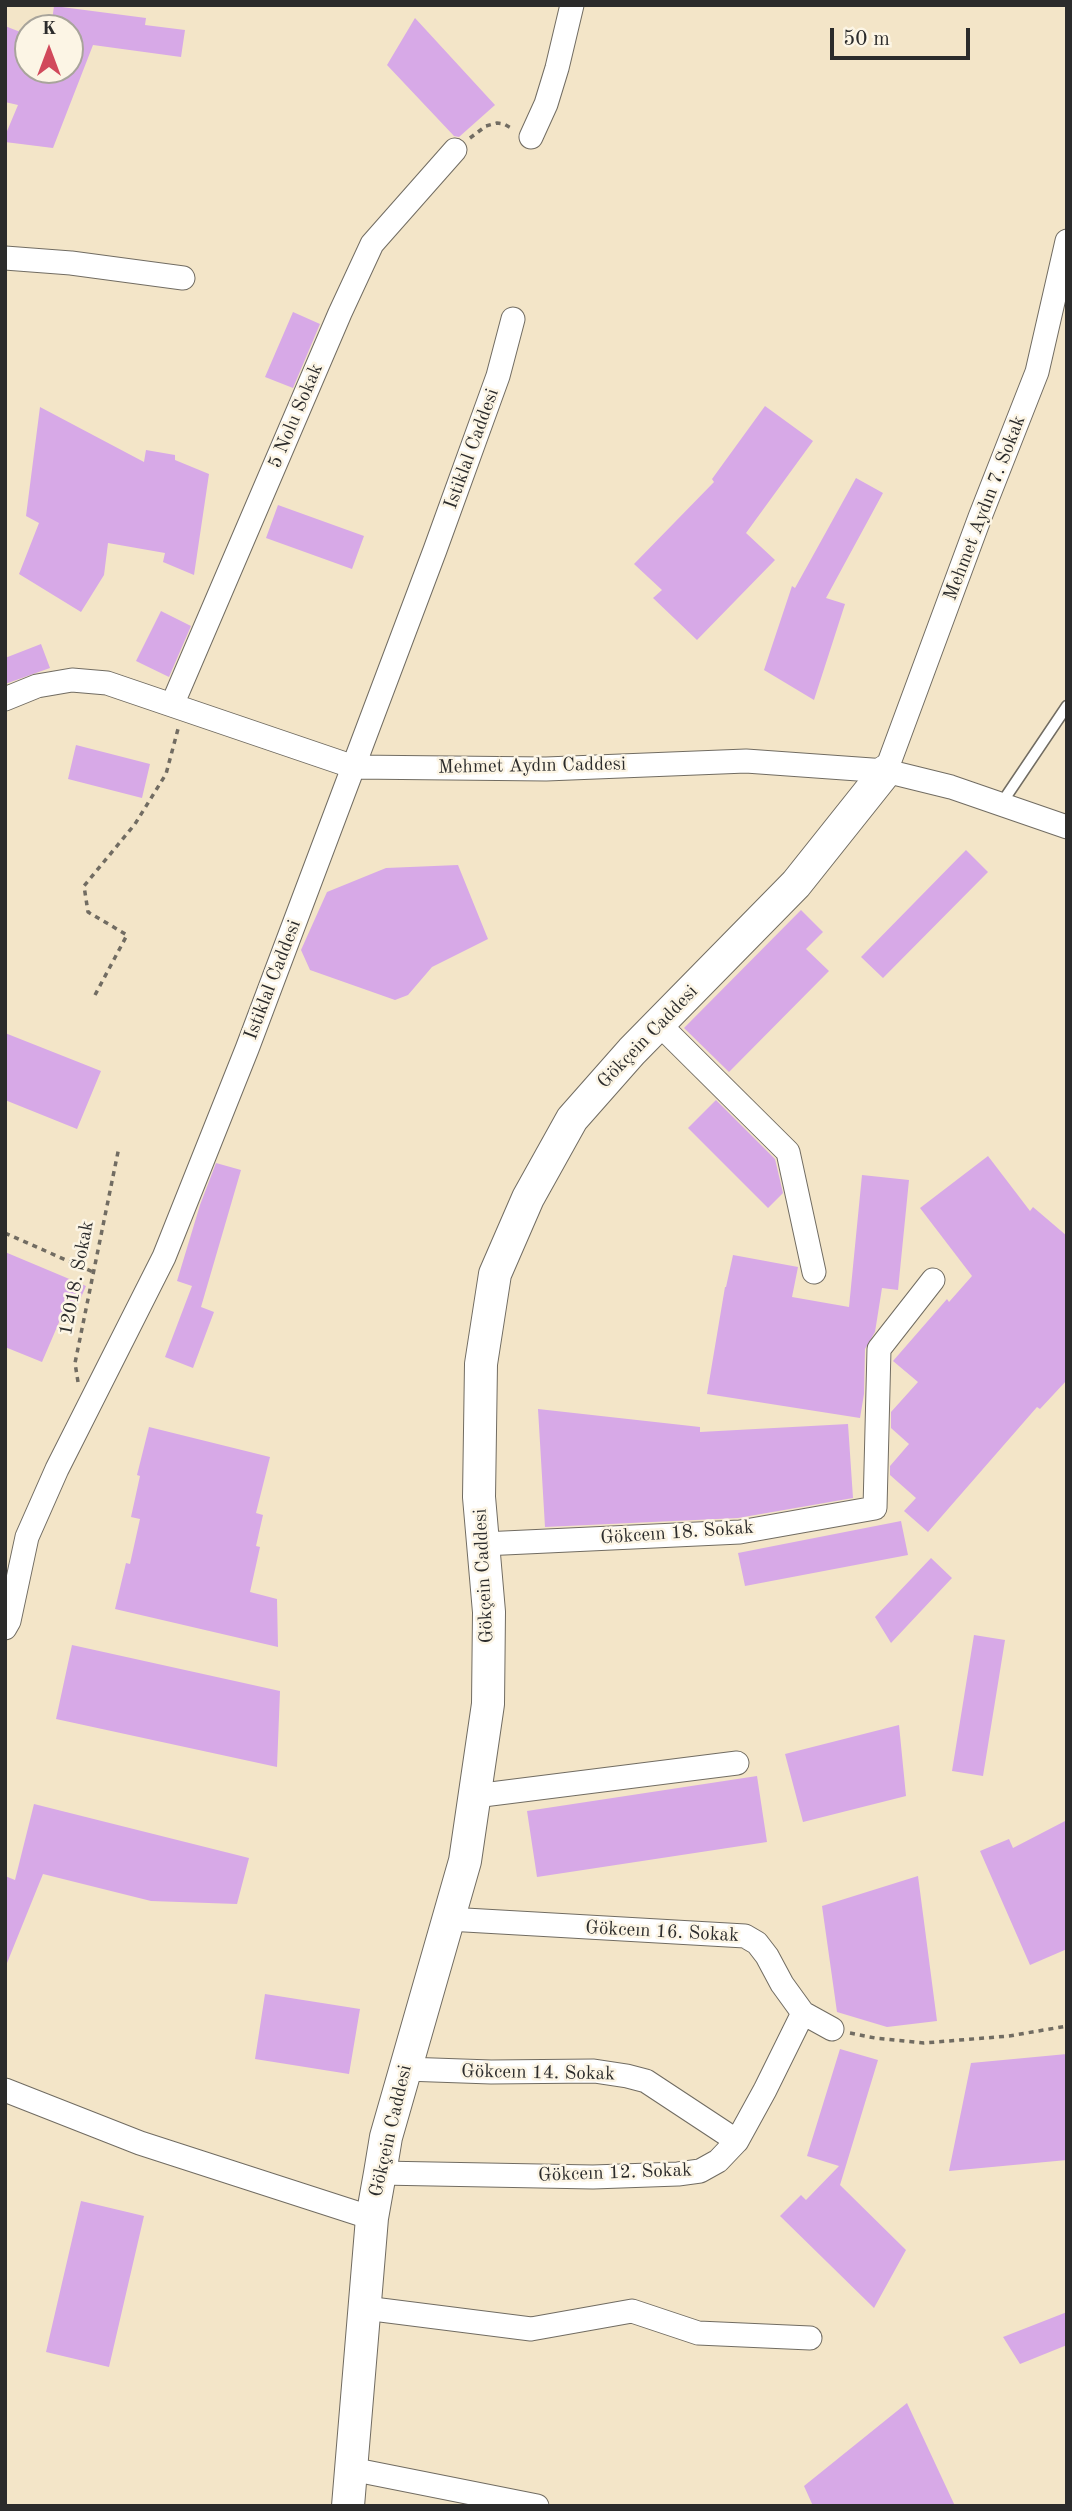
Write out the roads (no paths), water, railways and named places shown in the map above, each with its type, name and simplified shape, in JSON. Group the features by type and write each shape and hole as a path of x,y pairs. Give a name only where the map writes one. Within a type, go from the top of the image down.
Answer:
{"street":[{"path":"531,137 546,104 572,5"},
{"name":"5 Nolu Sokak","path":"177,707 340,313 372,244 455,150"},
{"name":"Mehmet Aydın 7. Sokak","path":"886,771 1037,372 1067,241"},
{"path":"5,258 71,263 183,278"},
{"name":"Istiklal Caddesi","path":"5,1628 9,1620 16,1533 57,1469 164,1257 247,1049 354,767 498,376 513,319"},
{"name":"Mehmet Aydın Caddesi","path":"5,699 37,686 72,680 107,683 354,767 546,769 746,761 886,771 951,787 1067,827"},
{"name":"Gökçein Caddesi","path":"348,2506 372,2218 386,2137 465,1861 488,1704 488,1612 479,1497 481,1364 495,1274 528,1198 572,1119 659,1024 796,884 886,771"},
{"path":"659,1024 788,1153 814,1272"},
{"name":"Gökceın 18. Sokak","path":"483,1544 740,1532 875,1508 879,1349 933,1280"},
{"path":"475,1796 737,1763"},
{"name":"Gökceın 16. Sokak","path":"448,1919 745,1936 757,1943 803,2012 832,2029"},
{"name":"Gökceın 12. Sokak","path":"380,2173 593,2177 699,2171 718,2161 737,2141 803,2012"},
{"name":"Gökceın 14. Sokak","path":"405,2069 594,2071 627,2076 646,2081 737,2141"},
{"path":"5,2090 140,2143 372,2218"},
{"path":"365,2308 531,2329 632,2311 698,2333 810,2338"},
{"path":"351,2469 537,2506"}],"lane":[{"path":"1001,804 1067,706"}]}
